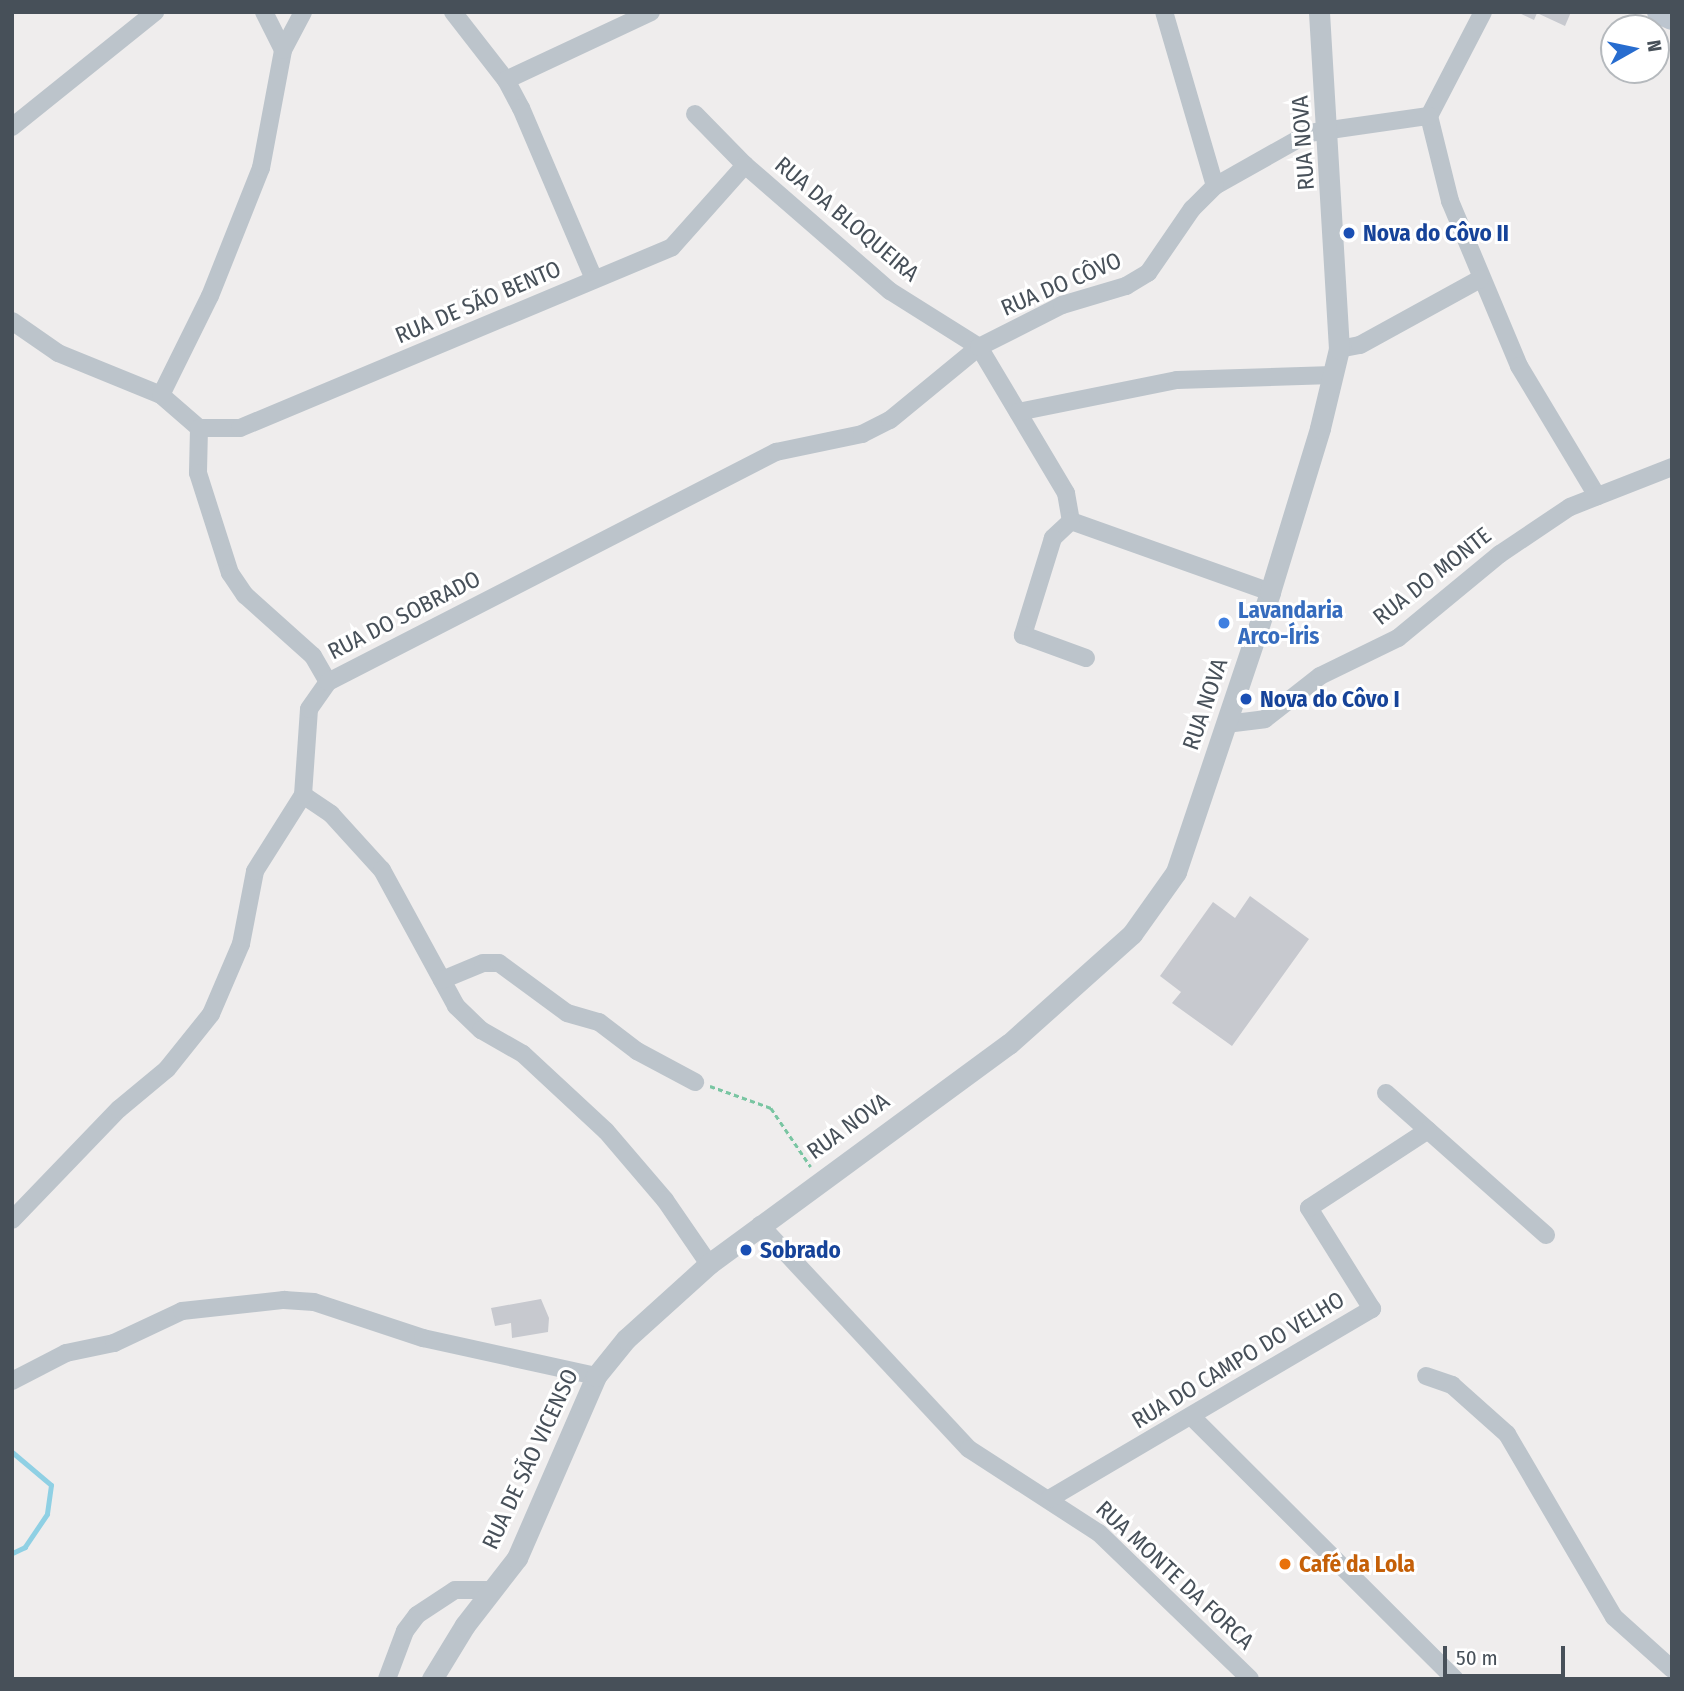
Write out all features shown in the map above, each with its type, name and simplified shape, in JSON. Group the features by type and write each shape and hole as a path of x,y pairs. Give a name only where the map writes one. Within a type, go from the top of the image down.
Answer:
{"main road":[{"path":"1659,12 1672,18"}],"street":[{"path":"12,127 155,12"},
{"path":"264,12 283,50"},
{"path":"161,395 210,296 261,169 283,50 303,12"},
{"path":"453,12 506,80 594,279"},
{"path":"506,80 652,12"},
{"path":"1164,12 1215,186"},
{"name":"RUA NOVA","path":"761,1225 818,1179 1009,1044 1132,934 1176,872 1270,592 1339,349 1319,12"},
{"path":"1483,12 1429,116 1450,201 1480,279 1519,366 1597,496"},
{"name":"RUA DA BLOQUEIRA","path":"695,114 745,165 890,291 979,347"},
{"name":"RUA DO CÔVO","path":"776,452 862,434 890,420 979,347 1062,305 1126,286 1148,273 1192,209 1215,186 1309,133 1429,116"},
{"name":"RUA DE SÃO BENTO","path":"199,428 240,428 672,247 745,165"},
{"path":"1339,349 1360,345 1480,279"},
{"path":"12,321 58,353 161,395 199,428"},
{"path":"979,347 1066,493 1071,521"},
{"path":"1018,412 1177,380 1333,375"},
{"name":"RUA DO SOBRADO","path":"199,428 198,473 230,573 245,595 313,656 328,682 776,452"},
{"name":"RUA DO MONTE","path":"1226,724 1265,719 1320,676 1398,638 1535,529 1597,496 1672,467"},
{"path":"1071,521 1270,592"},
{"path":"1071,521 1053,538 1023,635 1086,658"},
{"path":"12,1220 119,1109 167,1069 211,1014 241,944 256,871 303,795 309,709 328,682"},
{"path":"303,795 331,814 382,870 456,1006 481,1030 523,1054 606,1131 665,1200 709,1264"},
{"path":"442,980 483,963 499,963 567,1013 599,1022 637,1051 695,1082"},
{"path":"1386,1093 1546,1236"},
{"name":"RUA DO CAMPO DO VELHO","path":"1049,1499 1372,1309 1309,1208 1428,1130"},
{"name":"RUA DE SÃO VICENSO","path":"432,1679 490,1590 517,1558 596,1376 626,1339 709,1264 761,1225"},
{"name":"RUA MONTE DA FORCA","path":"761,1225 969,1450 1099,1533 1250,1679"},
{"path":"12,1381 66,1353 114,1343 182,1311 284,1300 314,1302 423,1338 596,1376"},
{"path":"1426,1376 1452,1385 1507,1434 1614,1617 1672,1669"},
{"path":"1191,1416 1455,1679"},
{"path":"387,1679 405,1631 417,1615 455,1590 490,1590"}],"path":[{"path":"695,1082 771,1108 818,1179"}],"building":[{"path":"1517,12 1571,12 1565,26 1537,13 1534,20"},
{"path":"1250,896 1309,939 1232,1046 1172,1003 1181,992 1160,976 1213,902 1235,918"},
{"path":"541,1299 549,1318 548,1332 512,1338 511,1323 495,1326 491,1308"}],"waterway":[{"path":"12,1452 51,1485 47,1514 25,1547 12,1553"}],"place":[{"name":"Nova do Côvo II","path":"1349,233"},
{"name":"Lavandaria Arco-Íris","path":"1224,623"},
{"name":"Nova do Côvo I","path":"1246,699"},
{"name":"Sobrado","path":"746,1250"},
{"name":"Café da Lola","path":"1285,1564"}]}
